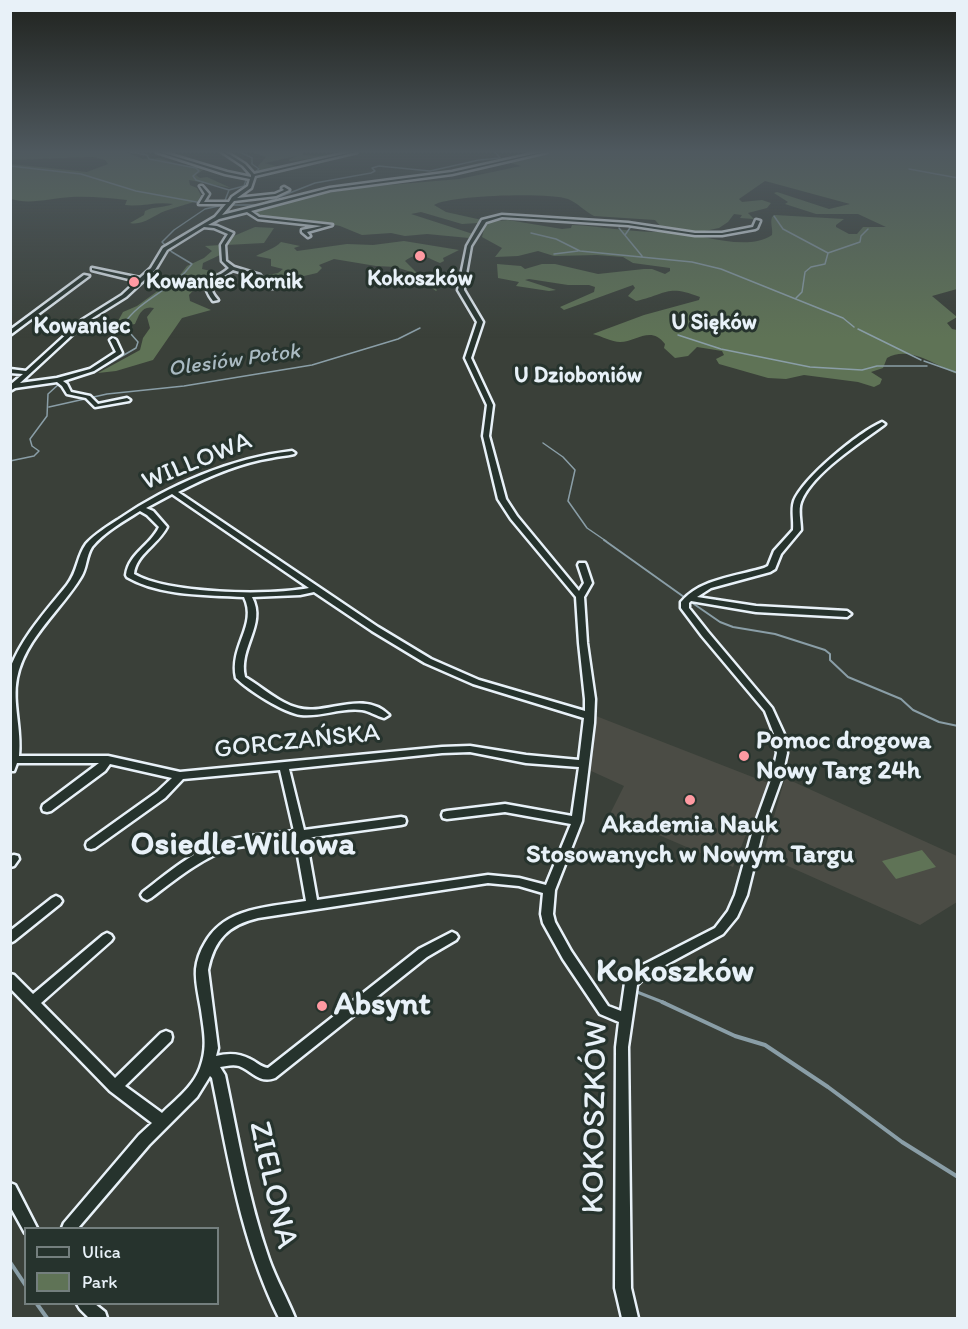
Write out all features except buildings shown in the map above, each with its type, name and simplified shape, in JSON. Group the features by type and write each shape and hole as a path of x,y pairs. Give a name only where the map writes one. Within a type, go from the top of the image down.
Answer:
{"street":[{"path":"12,387 84,321 119,300 155,266 165,249 218,217 234,214"},
{"path":"253,214 258,218 330,225 304,231 308,236"},
{"path":"580,597 514,517 502,499 486,436 490,405 468,358 480,322 461,290 469,246 484,221 502,216 628,224 695,234 743,232 755,228 758,221"},
{"path":"203,226 217,227 231,233 223,245 224,261 231,267 258,276 261,281 271,287"},
{"path":"215,300 208,291 208,287 213,280 228,272 231,267"},
{"path":"94,269 141,280"},
{"path":"10,333 86,276"},
{"path":"12,387 61,382 92,370 119,353 113,340"},
{"path":"10,371 29,373"},
{"path":"61,382 69,393 88,397 97,406 126,400"},
{"path":"689,597 708,586 772,567 777,553 797,530 797,502 807,488 824,469 882,424"},
{"name":"WILLOWA","path":"13,763 17,740 11,686 14,672 52,606 79,575 88,547 139,508 171,491 260,458 292,453"},
{"path":"171,491 315,590 394,641 446,670 476,682 589,716"},
{"path":"139,508 150,513 162,525 163,530 132,564 129,571 132,579 150,586 186,591 247,594 300,593 315,590"},
{"path":"582,565 588,583 580,597 590,699 578,821 549,890 546,903 549,923 567,956 604,1010 624,1018"},
{"path":"247,594 253,606 253,615 236,666 240,678 300,712 360,705 373,708 384,715"},
{"path":"689,597 756,609 847,614"},
{"name":"KOKOSZKÓW","path":"630,1318 623,1288 622,1047 624,1018 631,983 638,974 719,931 734,914 780,763 782,745 774,720 761,700 685,608 685,602 689,597"},
{"name":"GORCZAŃSKA","path":"13,763 108,760 180,776 470,749 526,759 584,764"},
{"path":"47,808 101,768 108,760"},
{"path":"284,767 300,835 312,905"},
{"path":"91,845 161,795 180,776"},
{"path":"447,815 506,808 578,821"},
{"path":"147,896 185,865 215,848 230,844 401,821"},
{"path":"70,1227 162,1122 192,1093 209,1064 212,1036 202,970 208,945 219,931 244,916 488,879 519,882 549,890"},
{"path":"10,938 56,901"},
{"path":"209,1064 228,1059 244,1062 262,1075 270,1074 423,953 452,937"},
{"path":"33,1002 107,938"},
{"path":"10,979 115,1087 162,1122"},
{"path":"115,1087 166,1037"},
{"name":"ZIELONA","path":"209,1064 218,1075 256,1252 270,1289 287,1318"},
{"path":"10,1190 29,1227"},
{"path":"86,1305 99,1318"}],"shaded area":[{"name":"Akademia Nauk Stosowanych w Nowym Targu","path":"596,716 768,783 753,825 750,825 733,867 610,814 624,786 589,770"},
{"path":"785,778 957,856 957,902 920,925 763,855"}],"green space":[{"path":"159,214 144,222 130,223 144,215"},
{"path":"258,214 411,214 473,234 469,238 427,234 362,235 325,223 261,218"},
{"path":"428,214 455,214 482,220 478,223 462,224"},
{"path":"591,214 734,214 719,228 695,233 663,229 655,220"},
{"path":"734,214 749,214 754,219 740,218 742,215"},
{"path":"858,214 957,214 957,289 932,296 957,317 947,323 952,329 957,330 957,374 922,358 904,354 887,358 883,368 871,372 882,379 880,384 874,387 858,382 804,375 786,379 768,378 719,364 716,359 724,355 722,351 697,347 688,356 675,358 664,348 665,344 660,338 654,336 614,341 593,334 644,315 699,300 700,297 673,291 636,301 628,296 635,288 633,285 564,310 560,307 594,292 595,287 529,279 525,280 556,290 516,286 519,282 498,278 497,264 521,266 525,269 542,264 555,264 598,274 652,269 665,274 670,271 670,268 633,263 623,257 554,256 538,251 518,256 495,257 502,248 482,237 486,222 508,220 562,229 571,228 572,225 676,232 733,242 760,240 772,235 771,219 775,215 844,219 836,227 849,234 857,234 863,227 886,227"},
{"path":"255,227 274,228 264,243 226,245 229,238"},
{"path":"404,241 459,250 443,258 444,261 440,263 419,255 405,261 436,291 408,271 396,267 334,259 319,265 322,268 317,273 291,279 290,283 282,286 263,279 262,276 278,273 283,269 271,266 271,259 256,256 281,242 300,246 294,248 297,251 347,244 373,245"},
{"path":"221,245 220,255 203,263 202,269 219,273 201,282 189,295 190,301 211,310 182,318 153,360 116,371 98,373 140,350 143,338 150,328 147,317 154,308 144,309 135,324 119,327 113,324 118,321 123,312 137,306 159,290 172,285 187,266 204,258 212,251 205,246"},
{"path":"922,850 936,867 896,879 882,861"}],"waterway":[{"name":"Kowaniec","path":"10,461 34,456 39,451 32,446 30,439 47,416 48,394 59,384 105,366 136,348 138,342 123,325 139,308 176,281 192,264 172,252 162,242 174,230 198,214"},
{"path":"774,216 783,229 828,253"},
{"path":"625,235 632,225"},
{"path":"619,228 642,256"},
{"path":"828,253 860,242 861,236 868,229"},
{"name":"Kokoszków","path":"531,233 556,239 580,251 692,262 721,269 843,318 854,327"},
{"path":"554,254 578,251"},
{"path":"796,298 802,292 805,272 811,267 825,264 828,253"},
{"name":"Olesiów Potok","path":"49,407 107,394 184,386 312,365 398,339 420,328"},
{"name":"Kokoszków","path":"858,329 921,360"},
{"path":"678,335 721,349 810,367 862,370 877,366 927,366"},
{"name":"Kokoszków","path":"924,361 958,373"},
{"path":"543,443 563,457 575,470 568,501 587,528 606,541"},
{"path":"604,540 684,597"},
{"path":"691,602 720,622 733,627 775,634 825,650 830,654 830,660 848,677 901,699 913,710 939,722 958,726"},
{"path":"637,992 665,1003"},
{"path":"662,1002 735,1036 765,1045 828,1087 902,1142 958,1177"},
{"name":"Kowaniec","path":"10,1262 24,1283"},
{"name":"Kowaniec","path":"38,1305 47,1318"}],"place":[{"name":"Kokoszków","path":"420,256"},
{"name":"Kowaniec Kornik","path":"134,282"},
{"name":"Pomoc drogowa Nowy Targ 24h","path":"744,756"},
{"name":"Akademia Nauk Stosowanych w Nowym Targu","path":"690,800"},
{"name":"Absynt","path":"322,1006"}],"district":[{"name":"U Sięków","path":"714,323"},
{"name":"Kowaniec","path":"82,327"},
{"name":"U Dzioboniów","path":"578,376"},
{"name":"Osiedle Willowa","path":"243,846"},
{"name":"Kokoszków","path":"675,973"}]}
